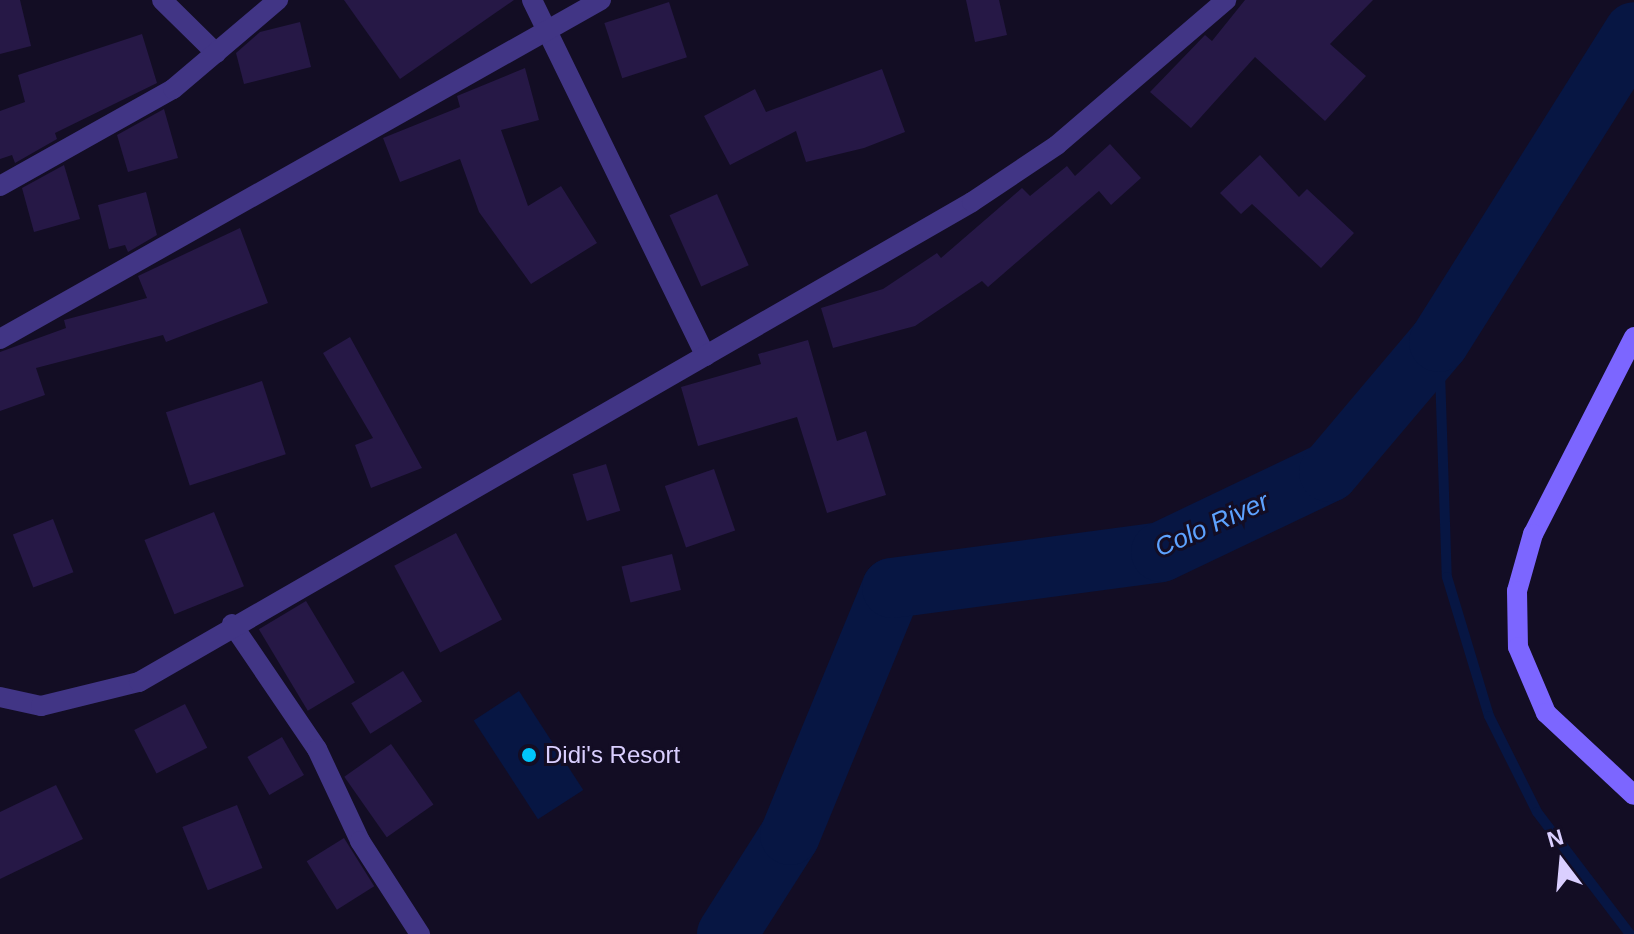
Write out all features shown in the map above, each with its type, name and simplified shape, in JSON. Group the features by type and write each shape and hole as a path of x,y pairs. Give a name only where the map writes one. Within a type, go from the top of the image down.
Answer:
{"street":[{"path":"162,0 216,53"},
{"path":"0,186 119,122 216,53 278,0"},
{"path":"532,0 706,356"},
{"path":"0,339 244,205 545,25 601,0"},
{"path":"0,697 41,706 88,699 139,682 232,624 706,356 1057,145 1226,0"},
{"path":"1634,337 1533,534 1517,591 1518,647 1546,713 1634,795"},
{"path":"232,624 317,749 360,841 420,934"}],"water":[{"name":"Didi's Resort","path":"519,691 583,790 538,819 474,720"}],"building":[{"path":"0,0 20,0 31,46 0,54"},
{"path":"344,0 514,0 400,79"},
{"path":"966,0 999,0 1007,35 975,42"},
{"path":"1245,0 1373,0 1330,44 1366,76 1325,121 1255,57 1191,128 1150,92 1205,35 1212,41"},
{"path":"669,2 687,57 622,78 604,23"},
{"path":"300,22 311,67 244,84 236,53 260,32"},
{"path":"142,34 157,83 55,133 57,139 15,163 12,155 0,159 0,111 25,102 18,75"},
{"path":"525,68 539,120 501,130 528,206 561,186 597,243 531,284 479,212 460,159 400,182 383,138 460,107 457,96"},
{"path":"882,69 905,132 864,148 806,162 796,131 730,165 704,116 755,89 766,112"},
{"path":"164,109 178,158 128,172 117,135"},
{"path":"1110,144 1141,178 1111,205 1099,191 988,287 982,281 915,326 833,348 821,308 883,289 937,253 941,258 1022,188 1030,196 1067,166 1075,176"},
{"path":"1260,155 1299,197 1307,189 1354,233 1321,268 1252,204 1241,214 1220,193"},
{"path":"64,165 80,219 34,232 22,188"},
{"path":"146,192 157,235 128,252 125,245 109,249 98,205"},
{"path":"717,194 749,265 701,286 669,215"},
{"path":"240,228 268,303 166,342 163,335 36,368 45,395 0,411 0,352 66,328 64,320 147,298 138,276"},
{"path":"350,337 422,468 371,488 355,445 373,438 323,353"},
{"path":"808,340 837,441 866,431 886,495 827,513 797,417 698,446 681,387 761,364 758,354"},
{"path":"262,381 286,454 190,485 166,412"},
{"path":"606,464 620,511 587,521 573,474"},
{"path":"714,469 735,530 686,547 665,486"},
{"path":"214,512 244,586 174,614 144,540"},
{"path":"53,519 73,572 33,588 13,534"},
{"path":"456,533 502,620 440,652 394,566"},
{"path":"672,554 681,590 630,602 622,567"},
{"path":"306,601 355,682 308,711 259,629"},
{"path":"403,671 422,702 370,734 351,703"},
{"path":"185,704 207,748 156,774 134,730"},
{"path":"282,737 304,775 269,795 247,757"},
{"path":"391,744 433,805 387,837 344,777"},
{"path":"56,785 83,839 0,879 0,812"},
{"path":"237,805 262,868 208,890 182,827"},
{"path":"344,838 374,886 337,910 307,861"}],"waterway":[{"name":"Colo River","path":"727,934 790,835 892,588 1161,552 1329,472 1439,342 1634,32"},
{"path":"1439,342 1447,577 1489,716 1537,812 1630,934"}],"place":[{"name":"Didi's Resort","path":"529,755"}]}
